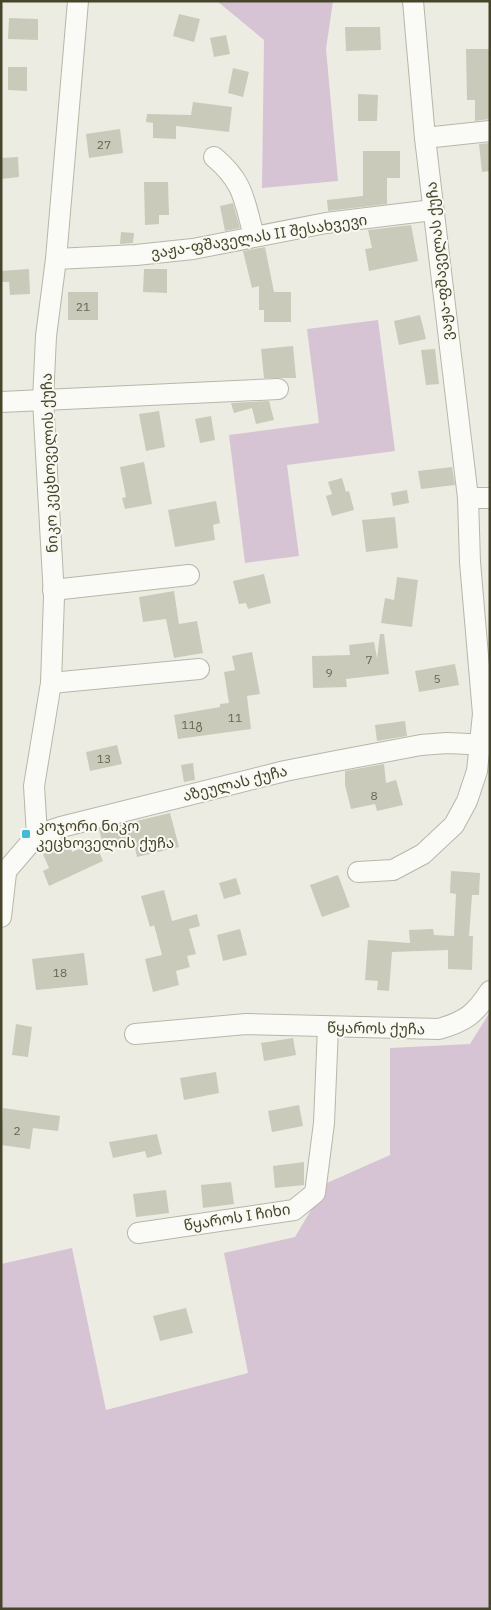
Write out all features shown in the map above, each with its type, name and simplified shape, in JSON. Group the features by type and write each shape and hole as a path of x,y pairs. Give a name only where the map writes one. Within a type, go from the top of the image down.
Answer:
{"street":[{"name":"ნიკო კეცხოველის ქუჩა","path":"37,835 34,786 51,683 54,590 43,400 46,336 56,258 78,1"},
{"name":"ვაჟა-ფშაველას ქუჩა","path":"358,872 393,870 423,854 454,825 467,801 485,745 470,562 468,498 425,138 413,1"},
{"path":"425,138 490,131"},
{"path":"214,157 231,171 240,185 254,236"},
{"name":"ვაჟა-ფშაველას II შესახვევი","path":"56,258 146,254 193,249 326,223 433,210"},
{"path":"1,402 278,389"},
{"path":"468,498 490,498"},
{"path":"54,590 189,575"},
{"path":"51,683 199,669"},
{"name":"აზეულას ქუჩა","path":"37,835 61,827 285,770 421,745 447,743 485,745"},
{"path":"1,917 4,874 37,835"},
{"name":"წყაროს ქუჩა","path":"135,1034 246,1024 439,1030 458,1024 477,1011 490,991"},
{"name":"წყაროს I ჩიხი","path":"138,1233 294,1210 315,1193 324,1123 328,1027"}],"shaded area":[{"path":"217,1 333,1 326,49 338,181 262,188 264,40"},
{"path":"378,320 395,451 287,465 299,556 245,563 229,435 319,423 307,329"},
{"path":"490,1012 490,1609 1,1609 1,1264 72,1248 106,1410 248,1373 224,1253 295,1237 327,1183 390,1155 390,1048 470,1044"}],"building":[{"path":"179,14 200,19 194,42 173,36"},
{"path":"9,18 38,19 38,40 8,39"},
{"path":"345,27 380,27 381,50 346,51"},
{"path":"226,35 230,54 214,57 210,38"},
{"path":"466,49 490,49 490,119 475,121 475,100 467,100"},
{"path":"8,67 27,67 27,91 8,90"},
{"path":"233,68 249,72 243,97 228,93"},
{"path":"358,94 378,95 377,121 358,121"},
{"path":"193,102 232,107 229,132 176,126 176,139 153,138 153,123 146,122 147,114 191,115"},
{"path":"120,129 123,153 89,158 86,134"},
{"path":"490,143 490,171 482,172 479,144"},
{"path":"363,151 400,151 400,178 387,178 387,204 328,211 327,200 363,196"},
{"path":"18,157 19,177 1,179 1,158"},
{"path":"144,182 168,182 169,215 159,215 159,224 145,225"},
{"path":"233,203 240,228 225,231 220,206"},
{"path":"411,225 418,261 369,271 365,249 372,248 368,230"},
{"path":"121,232 134,233 133,243 120,244"},
{"path":"265,247 274,292 291,292 291,322 264,322 264,310 259,310 259,286 252,288 243,251"},
{"path":"29,269 30,294 10,295 9,282 1,282 1,271"},
{"path":"144,269 167,269 167,293 143,292"},
{"path":"68,292 98,292 98,320 68,320"},
{"path":"420,315 426,339 399,345 394,321"},
{"path":"293,346 296,378 264,378 261,349"},
{"path":"435,349 439,384 426,385 421,350"},
{"path":"269,401 274,420 256,424 252,408 234,413 231,403"},
{"path":"159,411 165,447 146,451 139,414"},
{"path":"211,416 215,440 200,443 195,419"},
{"path":"144,462 152,504 125,509 122,498 126,497 120,467"},
{"path":"452,467 455,485 421,489 418,471"},
{"path":"342,478 346,492 349,491 354,510 332,516 326,496 332,494 328,482"},
{"path":"407,490 409,503 393,506 391,493"},
{"path":"216,501 220,523 213,525 215,540 175,547 168,510"},
{"path":"395,517 398,548 366,552 362,520"},
{"path":"264,574 271,603 248,609 246,603 239,604 233,581"},
{"path":"397,577 418,580 412,627 381,623 385,598 394,600"},
{"path":"174,591 179,624 197,621 203,653 174,658 166,619 143,622 139,597"},
{"path":"380,634 384,634 389,674 346,679 347,687 313,688 312,656 350,655 349,645 374,642 377,658"},
{"path":"252,652 260,694 247,696 251,729 178,739 174,715 220,707 220,704 229,703 224,672 235,670 232,656"},
{"path":"455,664 459,685 419,692 415,671"},
{"path":"405,721 407,736 377,741 375,725"},
{"path":"117,745 122,764 90,771 86,752"},
{"path":"193,763 195,780 184,782 181,765"},
{"path":"384,764 386,783 396,780 403,805 377,811 375,804 351,809 345,785 345,771"},
{"path":"170,813 179,847 137,857 133,838 104,847 99,830"},
{"path":"95,842 103,861 49,886 43,871 49,868 43,854 69,843 72,852"},
{"path":"451,871 480,873 479,895 472,895 469,936 473,936 472,970 448,969 448,950 392,952 389,991 377,990 378,981 365,980 368,940 410,943 409,930 433,929 434,935 454,936 456,894 450,893"},
{"path":"338,875 350,907 322,917 310,885"},
{"path":"236,878 241,894 224,899 219,883"},
{"path":"164,890 172,921 197,914 200,926 189,929 196,954 187,956 190,967 176,971 179,985 153,992 145,959 162,955 154,925 150,927 141,896"},
{"path":"240,929 247,955 223,961 217,935"},
{"path":"84,953 88,985 36,990 32,959"},
{"path":"16,1024 32,1027 28,1057 12,1055"},
{"path":"293,1038 296,1055 264,1061 261,1043"},
{"path":"216,1072 219,1093 184,1100 180,1078"},
{"path":"299,1105 303,1126 272,1132 268,1111"},
{"path":"3,1108 60,1116 58,1131 33,1128 30,1149 1,1145"},
{"path":"157,1134 162,1154 147,1158 145,1151 113,1158 109,1142"},
{"path":"304,1162 304,1185 275,1188 273,1166"},
{"path":"231,1182 234,1204 203,1208 201,1185"},
{"path":"166,1190 169,1213 136,1217 133,1194"},
{"path":"186,1308 193,1333 160,1341 153,1316"}],"place":[{"name":"კოჯორი ნიკო კეცხოველის ქუჩა","path":"26,834"}]}
